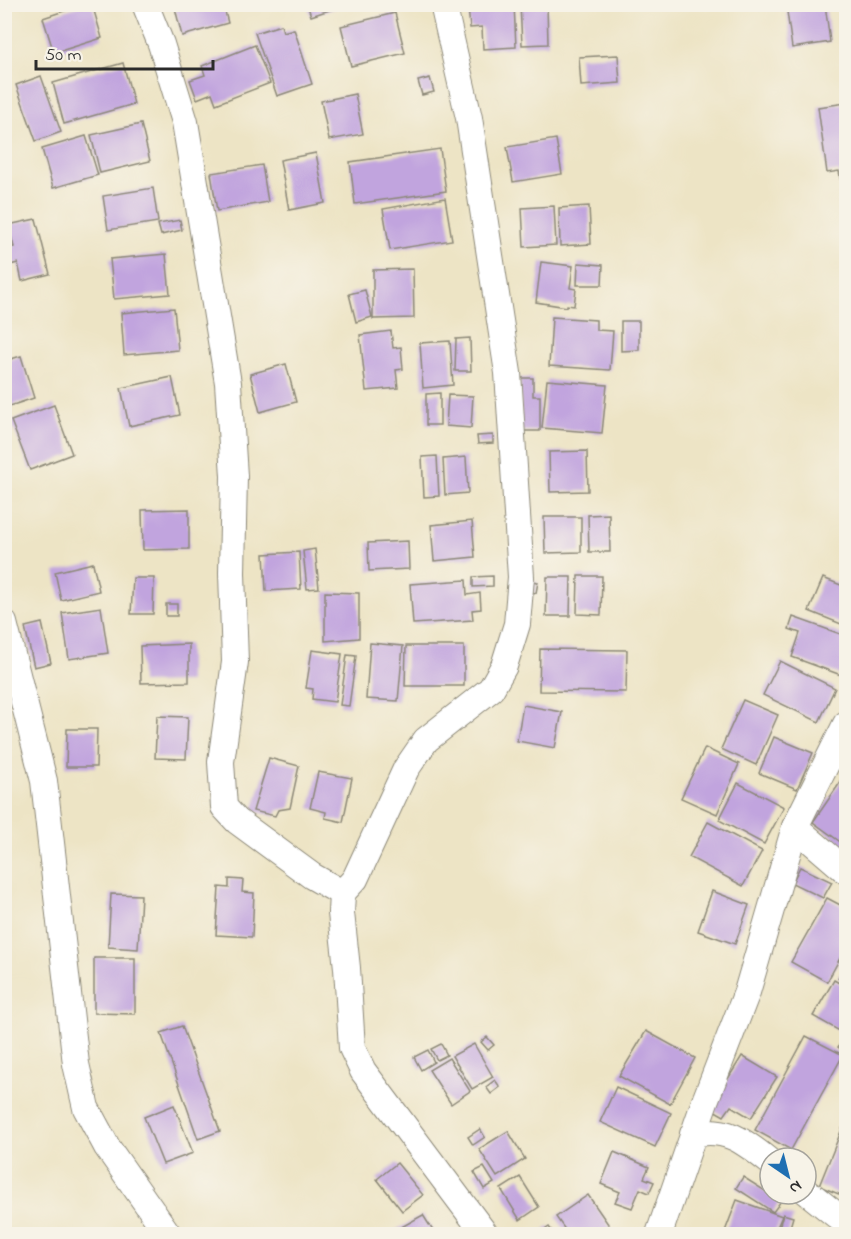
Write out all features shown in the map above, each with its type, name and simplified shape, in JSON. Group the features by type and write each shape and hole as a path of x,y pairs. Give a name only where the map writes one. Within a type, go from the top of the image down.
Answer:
{"street":[{"path":"145,4 161,44 185,122 228,383 234,477 232,573 235,662 221,762 224,807 237,821 312,876 342,892"},
{"path":"443,4 469,118 508,373 521,577 517,624 504,666 491,689 426,740 406,769 355,879 342,892 341,913 352,1048 363,1071 485,1234"},
{"path":"4,623 44,781 76,1064 86,1108 107,1147 168,1234"},
{"path":"659,1234 693,1134 747,992 795,827 846,724"},
{"path":"795,827 846,870"},
{"path":"693,1134 710,1130 726,1134 758,1153"},
{"path":"818,1201 846,1223"}],"building":[{"path":"85,4 92,4 102,38 54,53 43,18"},
{"path":"174,4 223,4 228,23 182,36"},
{"path":"307,4 345,4 345,5 311,16"},
{"path":"514,4 516,47 483,49 482,27 470,28 468,7"},
{"path":"520,4 547,4 548,44 522,45"},
{"path":"786,4 825,4 830,42 792,48"},
{"path":"395,13 405,53 351,66 341,26"},
{"path":"281,25 283,32 294,29 312,84 277,96 255,33"},
{"path":"255,45 270,83 216,104 212,93 197,99 190,80 205,75 202,66"},
{"path":"618,55 620,83 581,86 579,57"},
{"path":"123,63 134,104 64,124 53,83"},
{"path":"41,76 61,132 36,141 16,85"},
{"path":"430,78 434,92 422,95 418,81"},
{"path":"355,94 363,134 329,140 321,101"},
{"path":"846,103 846,182 841,182 839,171 827,173 818,107"},
{"path":"141,124 150,161 100,173 91,135"},
{"path":"86,136 98,175 53,188 42,149"},
{"path":"556,139 562,174 513,182 507,147"},
{"path":"440,149 446,191 355,204 350,162"},
{"path":"316,153 325,203 289,210 280,160"},
{"path":"262,165 268,202 217,211 211,173"},
{"path":"153,188 158,222 108,230 103,196"},
{"path":"445,198 452,240 390,250 383,209"},
{"path":"554,206 556,245 524,247 522,208"},
{"path":"589,206 591,244 560,246 559,208"},
{"path":"36,219 50,274 22,281 18,263 10,265 7,249 14,247 8,225"},
{"path":"180,220 182,230 161,235 158,224"},
{"path":"166,254 170,294 114,299 110,259"},
{"path":"541,262 573,266 570,288 576,289 574,306 536,302"},
{"path":"578,263 603,265 602,285 577,285"},
{"path":"413,269 414,318 373,319 373,270"},
{"path":"365,290 372,317 356,322 349,294"},
{"path":"174,308 178,350 124,355 121,313"},
{"path":"552,317 596,320 596,330 613,331 610,370 549,366"},
{"path":"621,321 639,321 639,350 621,351"},
{"path":"391,331 393,348 401,347 403,369 396,370 398,388 366,391 360,335"},
{"path":"470,338 471,371 455,371 456,339"},
{"path":"450,341 453,385 423,388 420,343"},
{"path":"21,356 34,398 4,408 4,361"},
{"path":"286,364 296,402 260,412 250,374"},
{"path":"172,377 180,415 129,426 121,388"},
{"path":"520,378 533,378 533,396 540,396 540,431 521,431"},
{"path":"547,380 607,385 602,433 542,428"},
{"path":"440,393 440,425 426,425 426,394"},
{"path":"448,395 473,396 471,428 446,426"},
{"path":"54,405 72,454 30,470 11,421"},
{"path":"493,435 493,443 478,444 477,436"},
{"path":"587,451 588,491 550,492 549,452"},
{"path":"437,456 439,496 424,497 422,457"},
{"path":"466,457 468,493 445,495 443,459"},
{"path":"189,509 189,549 143,550 142,510"},
{"path":"609,514 610,552 589,552 588,515"},
{"path":"544,517 581,517 581,552 545,553"},
{"path":"472,521 475,557 434,561 431,525"},
{"path":"408,541 409,569 369,571 368,543"},
{"path":"315,549 319,588 307,589 303,551"},
{"path":"299,552 301,589 266,591 264,554"},
{"path":"93,563 99,591 61,600 55,572"},
{"path":"493,576 493,586 473,587 473,577"},
{"path":"578,576 602,576 601,615 577,614"},
{"path":"547,577 571,577 570,616 546,616"},
{"path":"133,578 154,578 153,614 131,614"},
{"path":"823,578 846,587 846,626 809,611"},
{"path":"527,579 538,582 536,593 525,591"},
{"path":"466,580 467,595 480,593 481,609 472,610 473,620 413,624 410,584"},
{"path":"325,592 359,593 359,638 325,641"},
{"path":"166,604 177,604 177,616 166,616"},
{"path":"101,607 108,653 69,659 62,613"},
{"path":"793,617 846,636 846,660 841,675 792,657 800,633 789,629"},
{"path":"42,623 51,663 34,667 25,627"},
{"path":"370,643 403,646 398,701 366,699"},
{"path":"189,644 189,682 141,683 140,646"},
{"path":"406,646 464,646 464,686 405,686"},
{"path":"540,649 627,650 626,692 539,691"},
{"path":"312,650 342,654 335,702 312,699 313,689 306,688"},
{"path":"347,655 356,656 349,706 340,705"},
{"path":"780,661 835,688 819,722 763,695"},
{"path":"743,700 778,715 756,765 721,749"},
{"path":"523,705 562,712 555,748 517,741"},
{"path":"157,716 188,717 186,759 155,758"},
{"path":"67,729 97,729 96,767 66,767"},
{"path":"774,737 813,753 797,789 759,773"},
{"path":"705,748 739,764 717,814 681,798"},
{"path":"269,758 299,766 290,808 278,810 275,816 253,811"},
{"path":"318,772 352,778 343,822 325,818 326,812 310,808"},
{"path":"846,774 846,846 813,822"},
{"path":"738,783 784,807 764,844 719,820"},
{"path":"708,822 762,851 743,886 689,857"},
{"path":"800,867 832,882 823,898 792,883"},
{"path":"229,879 243,880 242,892 254,893 252,937 216,935 219,887 229,888"},
{"path":"712,891 749,905 735,944 698,931"},
{"path":"111,894 141,895 138,949 108,947"},
{"path":"827,898 846,908 846,947 827,982 791,962"},
{"path":"94,958 135,958 135,1014 94,1013"},
{"path":"846,964 846,983 838,978"},
{"path":"834,980 846,987 846,1026 843,1033 813,1016"},
{"path":"182,1026 220,1131 198,1139 161,1033"},
{"path":"646,1031 695,1058 670,1104 619,1076"},
{"path":"846,1034 846,1053 838,1047"},
{"path":"806,1036 843,1055 793,1146 784,1146 755,1130"},
{"path":"487,1037 494,1045 488,1050 481,1042"},
{"path":"441,1044 447,1055 437,1060 431,1049"},
{"path":"474,1044 493,1077 472,1089 452,1056"},
{"path":"428,1050 434,1062 421,1070 414,1057"},
{"path":"742,1056 777,1077 751,1118 731,1106 724,1116 710,1108"},
{"path":"449,1058 470,1091 451,1104 429,1070"},
{"path":"495,1080 500,1087 491,1094 486,1087"},
{"path":"616,1087 671,1113 655,1147 600,1122"},
{"path":"4,1104 8,1123 4,1123"},
{"path":"174,1105 193,1153 163,1164 144,1117"},
{"path":"846,1119 846,1197 819,1186"},
{"path":"480,1129 485,1137 473,1145 468,1137"},
{"path":"508,1131 525,1159 497,1177 479,1149"},
{"path":"614,1152 649,1167 644,1178 654,1182 649,1193 640,1189 632,1208 615,1202 620,1192 601,1184"},
{"path":"397,1163 423,1195 402,1211 377,1179"},
{"path":"484,1167 494,1183 484,1189 474,1172"},
{"path":"520,1177 539,1207 520,1220 501,1189"},
{"path":"743,1177 758,1186 758,1202 736,1188"},
{"path":"588,1195 615,1234 568,1234 556,1217"},
{"path":"737,1200 782,1216 774,1234 724,1234"},
{"path":"764,1206 777,1206 773,1212"},
{"path":"783,1214 793,1217 788,1234 778,1231"},
{"path":"423,1215 435,1234 389,1234"},
{"path":"549,1227 554,1234 539,1234"}]}
